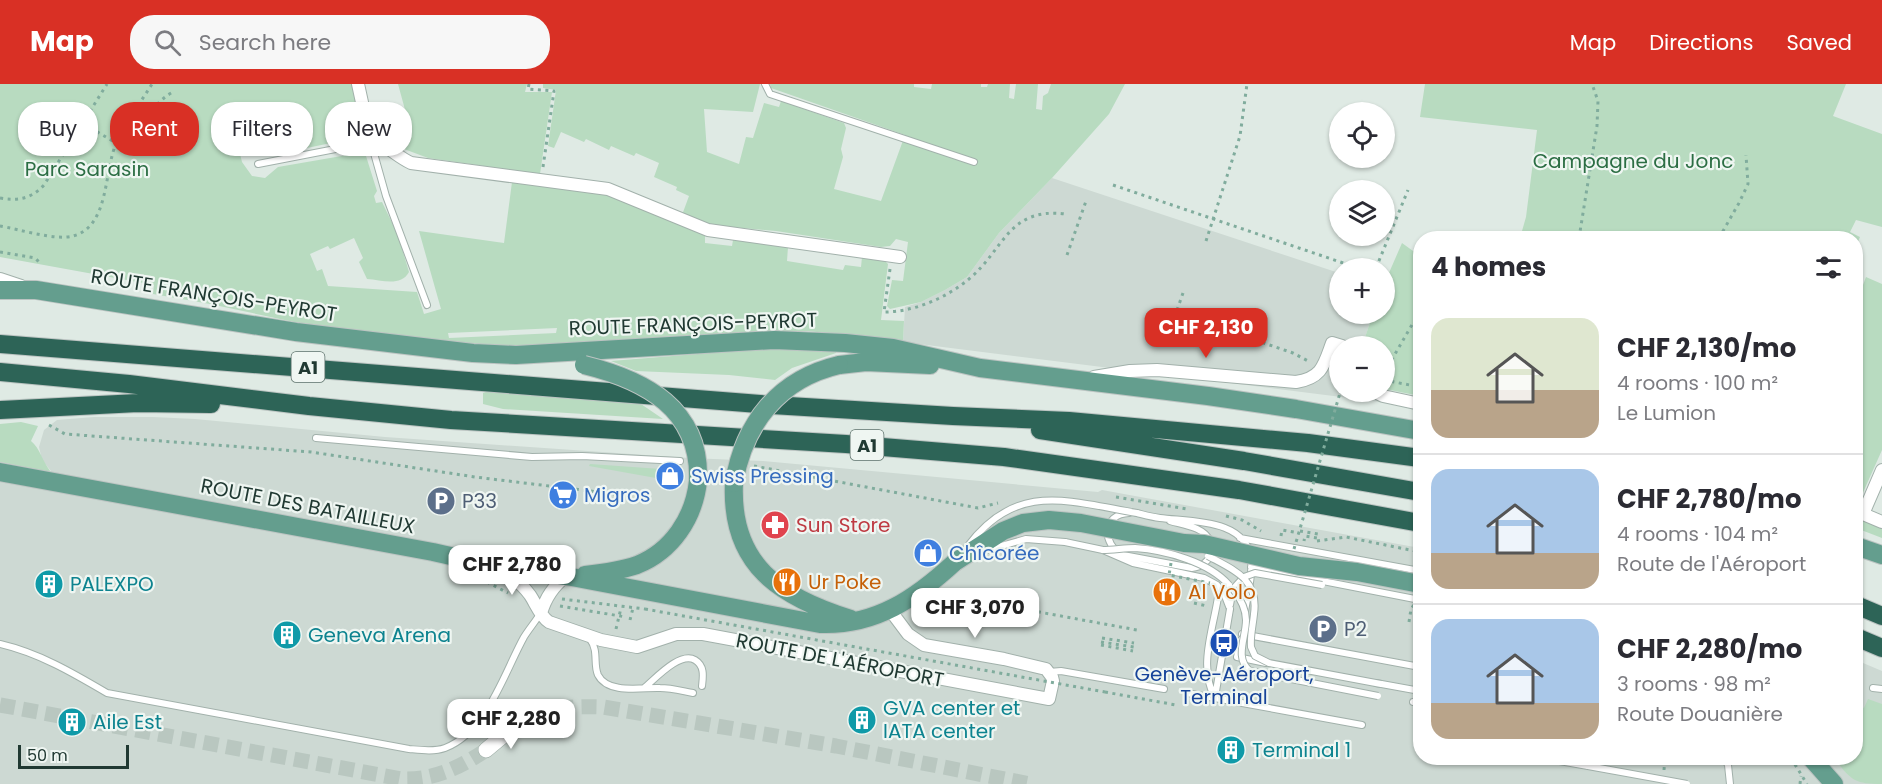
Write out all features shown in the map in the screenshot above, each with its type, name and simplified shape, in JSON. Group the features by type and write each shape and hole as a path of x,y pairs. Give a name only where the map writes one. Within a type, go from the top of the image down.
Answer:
{"highway":[{"name":"A1","path":"0,344 762,404 953,416 1244,460 1413,491"},
{"name":"A1","path":"0,372 451,420 846,444 1004,457 1239,490 1413,522"},
{"path":"0,410 138,403 309,406"},
{"path":"953,416 1069,421 1222,434 1413,457"},
{"path":"1863,608 1882,616"},
{"path":"1863,640 1882,648"}],"main road":[{"name":"ROUTE FRANÇOIS-PEYROT","path":"0,290 36,290 296,332 473,353 516,355 745,341 807,341 893,348 980,368 1296,409 1413,430"},
{"path":"516,355 584,365 626,377 648,388 668,403 683,421 692,440 698,465 694,502 684,525 674,539 656,554 628,568 566,576"},
{"path":"855,621 800,601 775,585 765,575 745,546 734,509 734,483 736,466 746,439 770,404 793,384 810,374 839,365 866,362 980,368"},
{"name":"ROUTE DES BATAILLEUX","path":"0,472 432,552 488,572 566,576 810,623 831,624 855,621 890,610 923,591 955,562 1003,531 1049,520 1184,543 1234,543 1269,560 1357,572 1413,583"},
{"path":"1863,548 1882,555"},
{"path":"1817,765 1830,780"}],"street":[{"path":"358,84 362,102"},
{"path":"397,156 411,163 618,192 708,230 896,256"},
{"name":"ROUTE FRANÇOIS-PEYROT","path":"0,279 36,290"},
{"path":"1078,380 1130,371 1157,370 1296,382 1311,379 1322,369 1329,351"},
{"path":"1395,399 1413,402"},
{"path":"1863,505 1882,470"},
{"path":"1863,514 1882,522"},
{"name":"ROUTE DE L'AÉROPORT","path":"488,572 514,577 522,585 545,620 586,636 637,647 676,634 703,634 1049,699 1053,681 1049,672 1039,667 1004,659 924,645 908,634 890,610"},
{"path":"541,613 551,589 566,576"},
{"path":"486,750 511,732"}],"lane":[{"path":"765,84 770,94 974,162"},
{"path":"258,164 325,151"},
{"path":"375,156 386,196 427,305"},
{"path":"316,438 532,457 582,456 680,461"},
{"path":"955,562 978,532 990,521 1002,513 1044,500 1063,500 1135,513 1204,532 1212,546 1212,553 1208,561 1199,567 1188,568 1128,557 1119,553 1109,543 1107,535 1109,528 1119,515 1135,513"},
{"path":"1158,518 1203,521 1232,531 1234,543"},
{"path":"955,562 1002,544 1026,539 1054,541 1103,550 1133,563 1170,569 1211,581 1230,609"},
{"path":"1184,543 1244,577 1251,587 1255,604 1250,642 1252,651 1259,659 1269,663 1381,684"},
{"path":"1234,543 1246,546 1251,561 1237,657 1413,690"},
{"path":"1206,555 1234,543 1413,570"},
{"path":"1103,550 1136,548 1182,557 1220,576 1243,604 1246,619 1241,656 1243,664 1250,671 1378,696"},
{"path":"1251,567 1413,601"},
{"path":"1215,698 1210,688 1206,669 1220,594 1244,577 1255,573 1413,601"},
{"path":"1215,698 1230,609 1231,587"},
{"path":"0,644 44,659 107,693 409,749 430,750 443,749 457,743 481,719 525,635 541,613"},
{"path":"1242,634 1413,666"},
{"path":"586,636 594,644 597,674 603,681 633,690 664,688 693,693"},
{"path":"643,688 676,661 687,658 695,660 702,668 702,686"},
{"path":"1049,672 1061,671 1164,689"},
{"path":"1873,688 1882,689"},
{"path":"1187,693 1362,725"},
{"path":"1582,765 1687,784"},
{"path":"1728,765 1730,784"},
{"path":"1822,765 1830,780"}],"path":[{"path":"97,102 107,84"},
{"path":"141,102 152,84"},
{"path":"529,84 528,89 554,91 541,180"},
{"path":"1206,241 1240,136 1247,84"},
{"path":"1580,231 1597,126 1598,101 1592,84"},
{"path":"158,102 172,92"},
{"path":"1723,231 1748,184 1746,155"},
{"path":"0,198 26,198 41,189 63,156"},
{"path":"0,226 63,237 84,231 98,214 113,156"},
{"path":"1113,185 1329,258"},
{"path":"1380,258 1408,190"},
{"path":"1067,255 1086,201"},
{"path":"896,256 884,312 922,305 956,289 970,278 1004,238 1034,214 1048,212 1065,214"},
{"path":"0,252 35,258 41,264"},
{"path":"1183,293 1176,313 1293,353 1322,369"},
{"path":"1395,354 1413,323"},
{"path":"1395,382 1413,386"},
{"path":"1292,554 1338,402"},
{"path":"47,424 65,434 311,452 475,477 615,494 613,501"},
{"path":"1281,536 1282,530 1318,534 1317,538 1305,536 1304,541"},
{"path":"488,572 508,593"},
{"path":"562,599 621,608 645,609 1176,705"},
{"path":"1000,605 1137,630"},
{"path":"560,606 626,617"},
{"path":"1409,622 1413,607"},
{"path":"615,635 621,608"},
{"path":"630,620 633,608"},
{"path":"1101,642 1134,647"},
{"path":"1800,784 1801,776 1807,784"}],"shaded area":[{"path":"1052,178 1329,270 1329,324 1370,324 1365,336 1329,336 1329,395 903,342 905,307 921,302 967,277 999,233"},
{"path":"94,417 195,419 385,437 763,461 1098,492 1102,490 1413,547 1413,765 1863,765 1863,663 1882,671 1882,784 0,784 0,482 51,491 51,471 42,460 39,447 44,430 57,420"}],"green space":[{"name":"Parc Sarasin","path":"0,84 352,84 356,102 325,102 325,144 313,147 313,102 211,102 211,156 240,156 252,176 265,178 278,167 342,156 366,156 377,191 374,196 376,203 382,202 398,235 409,272 406,277 396,281 367,279 359,262 363,258 354,238 330,249 328,246 310,254 317,271 322,269 328,286 417,292 424,314 441,309 419,231 504,243 512,182 614,196 705,234 705,243 732,246 733,240 788,247 787,261 843,270 845,265 861,267 862,257 885,261 888,264 881,320 904,321 903,342 808,331 745,333 561,347 502,346 428,340 294,322 153,294 154,285 0,257","holes":["557,328 556,333 449,338 448,333"]},
{"path":"398,84 527,84 525,92 552,92 540,174 428,158 412,152 412,102 403,102"},
{"path":"543,84 760,84 753,112 704,109 707,152 739,164 746,137 753,138 764,103 779,107 781,101 844,123 846,128 841,149 843,157 834,189 881,201 905,135 771,88 770,84 914,84 914,87 931,89 932,84 981,84 981,87 987,87 988,84 1010,84 1009,98 1014,99 1016,84 1038,84 1036,109 1042,110 1043,96 1048,93 1051,84 1125,84 1109,114 999,233 967,277 921,302 890,309 887,306 892,280 903,281 908,242 896,239 890,246 881,247 776,231 710,225 682,215 689,196 676,190 677,187 654,177 659,163 611,146 609,150 586,139 584,142 561,132 554,148 548,146 556,90 543,88"},
{"name":"Campagne du Jonc","path":"1425,84 1846,84 1833,116 1882,134 1882,227 1856,220 1850,231 1522,231 1526,217 1537,130 1420,117"},
{"path":"1402,243 1413,251 1413,395 1395,391 1395,336 1365,336 1370,324 1395,324 1395,259"},
{"path":"1866,277 1882,284 1882,450 1863,493 1863,285"},
{"path":"747,350 836,351 836,353 792,368 775,380 729,375 636,371 611,361"},
{"path":"489,391 641,404 663,419 503,409 483,404 483,393"},
{"path":"21,422 38,426 31,441 51,472 0,462 0,424"},
{"path":"590,464 661,469 667,480 589,466"},
{"path":"1863,520 1882,528 1882,538 1863,531"},
{"path":"1868,699 1882,704 1882,784 1859,782 1849,776 1840,765 1863,765 1864,708"}],"tunnel":[{"path":"0,705 402,779 414,779 446,772 486,750"},
{"path":"516,725 547,711 603,707 836,746 1030,784"}],"place":[{"name":"Swiss Pressing","path":"670,476"},
{"name":"Migros","path":"563,495"},
{"name":"P33","path":"441,501"},
{"name":"Sun Store","path":"775,525"},
{"name":"Chîcorée","path":"928,553"},
{"name":"Ur Poke","path":"787,582"},
{"name":"PALEXPO","path":"49,584"},
{"name":"Al Volo","path":"1167,592"},
{"name":"P2","path":"1323,629"},
{"name":"Geneva Arena","path":"287,635"},
{"name":"Genève-Aéroport, Terminal","path":"1224,643"},
{"name":"GVA center et IATA center","path":"862,720"},
{"name":"Aile Est","path":"72,722"},
{"name":"Terminal 1","path":"1231,750"}]}
